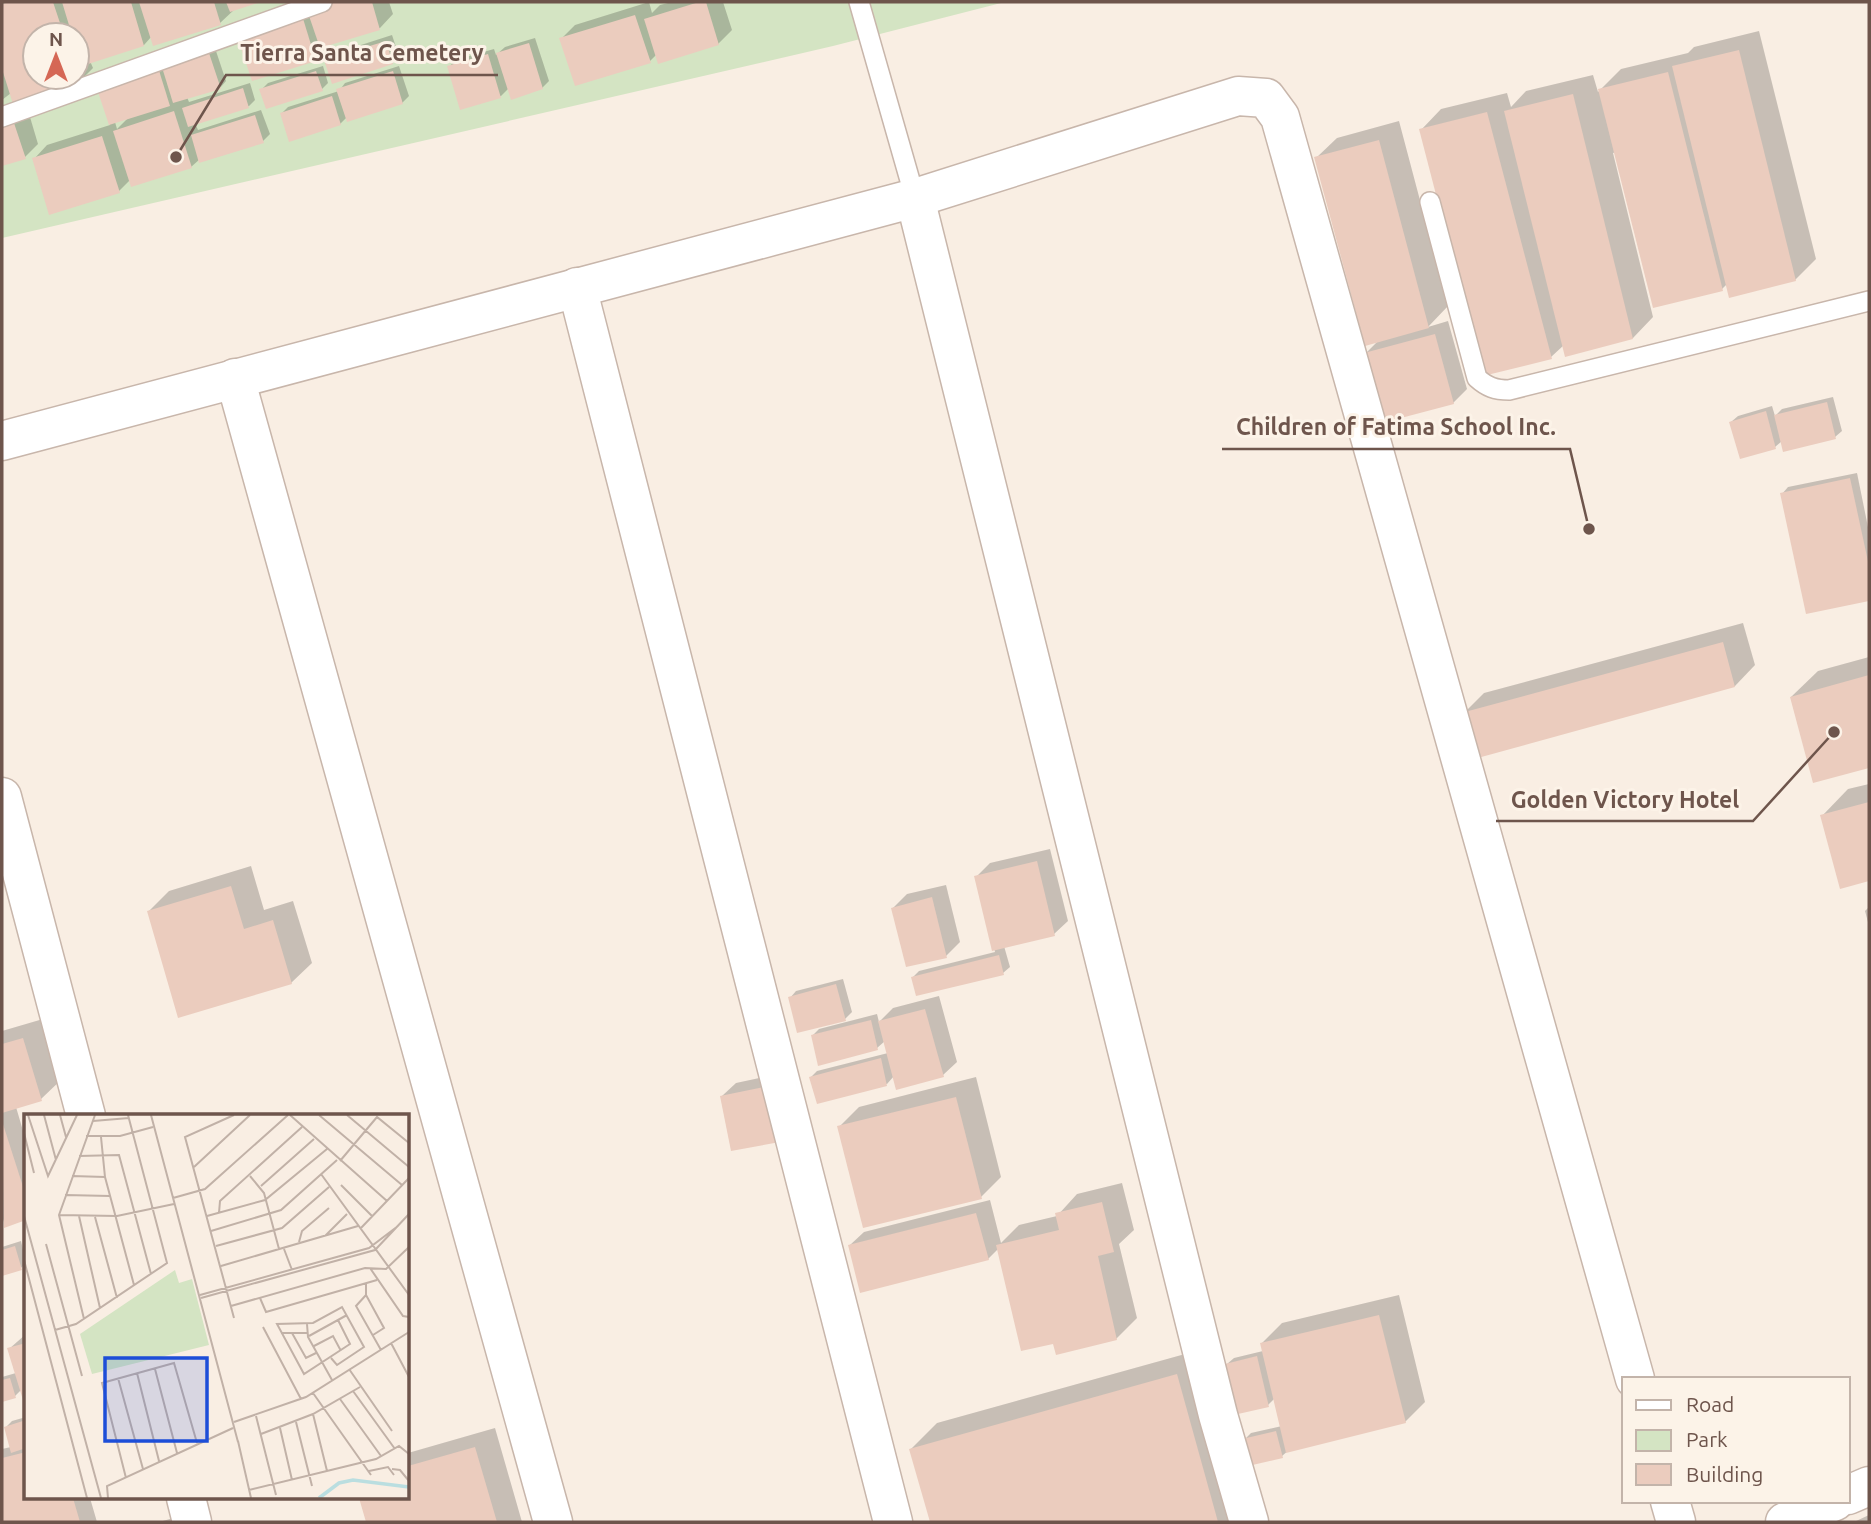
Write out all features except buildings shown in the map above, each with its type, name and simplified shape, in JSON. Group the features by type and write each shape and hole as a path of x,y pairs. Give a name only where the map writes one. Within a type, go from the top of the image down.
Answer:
{"street":[{"path":"2,441 915,198 1238,96 1266,98 1280,117 1634,1377"},
{"path":"915,198 1211,1388 1249,1522"},
{"path":"577,287 894,1522"},
{"path":"235,378 553,1522"},
{"path":"2,797 85,1114"},
{"path":"1850,1494 1869,1486"},
{"path":"186,1500 192,1522"},
{"path":"1671,1503 1676,1522"},
{"path":"1785,1522 1830,1503"}],"lane":[{"path":"2,117 322,2"},
{"path":"859,2 915,198"},
{"path":"1430,202 1477,378 1486,386 1497,390 1509,390 1869,301"}],"green space":[{"path":"2,2 1005,2 833,46 2,238"}],"place":[{"name":"Tierra Santa Cemetery","path":"176,157"},
{"name":"Children of Fatima School Inc.","path":"1589,529"},
{"name":"Golden Victory Hotel","path":"1834,732"}]}
